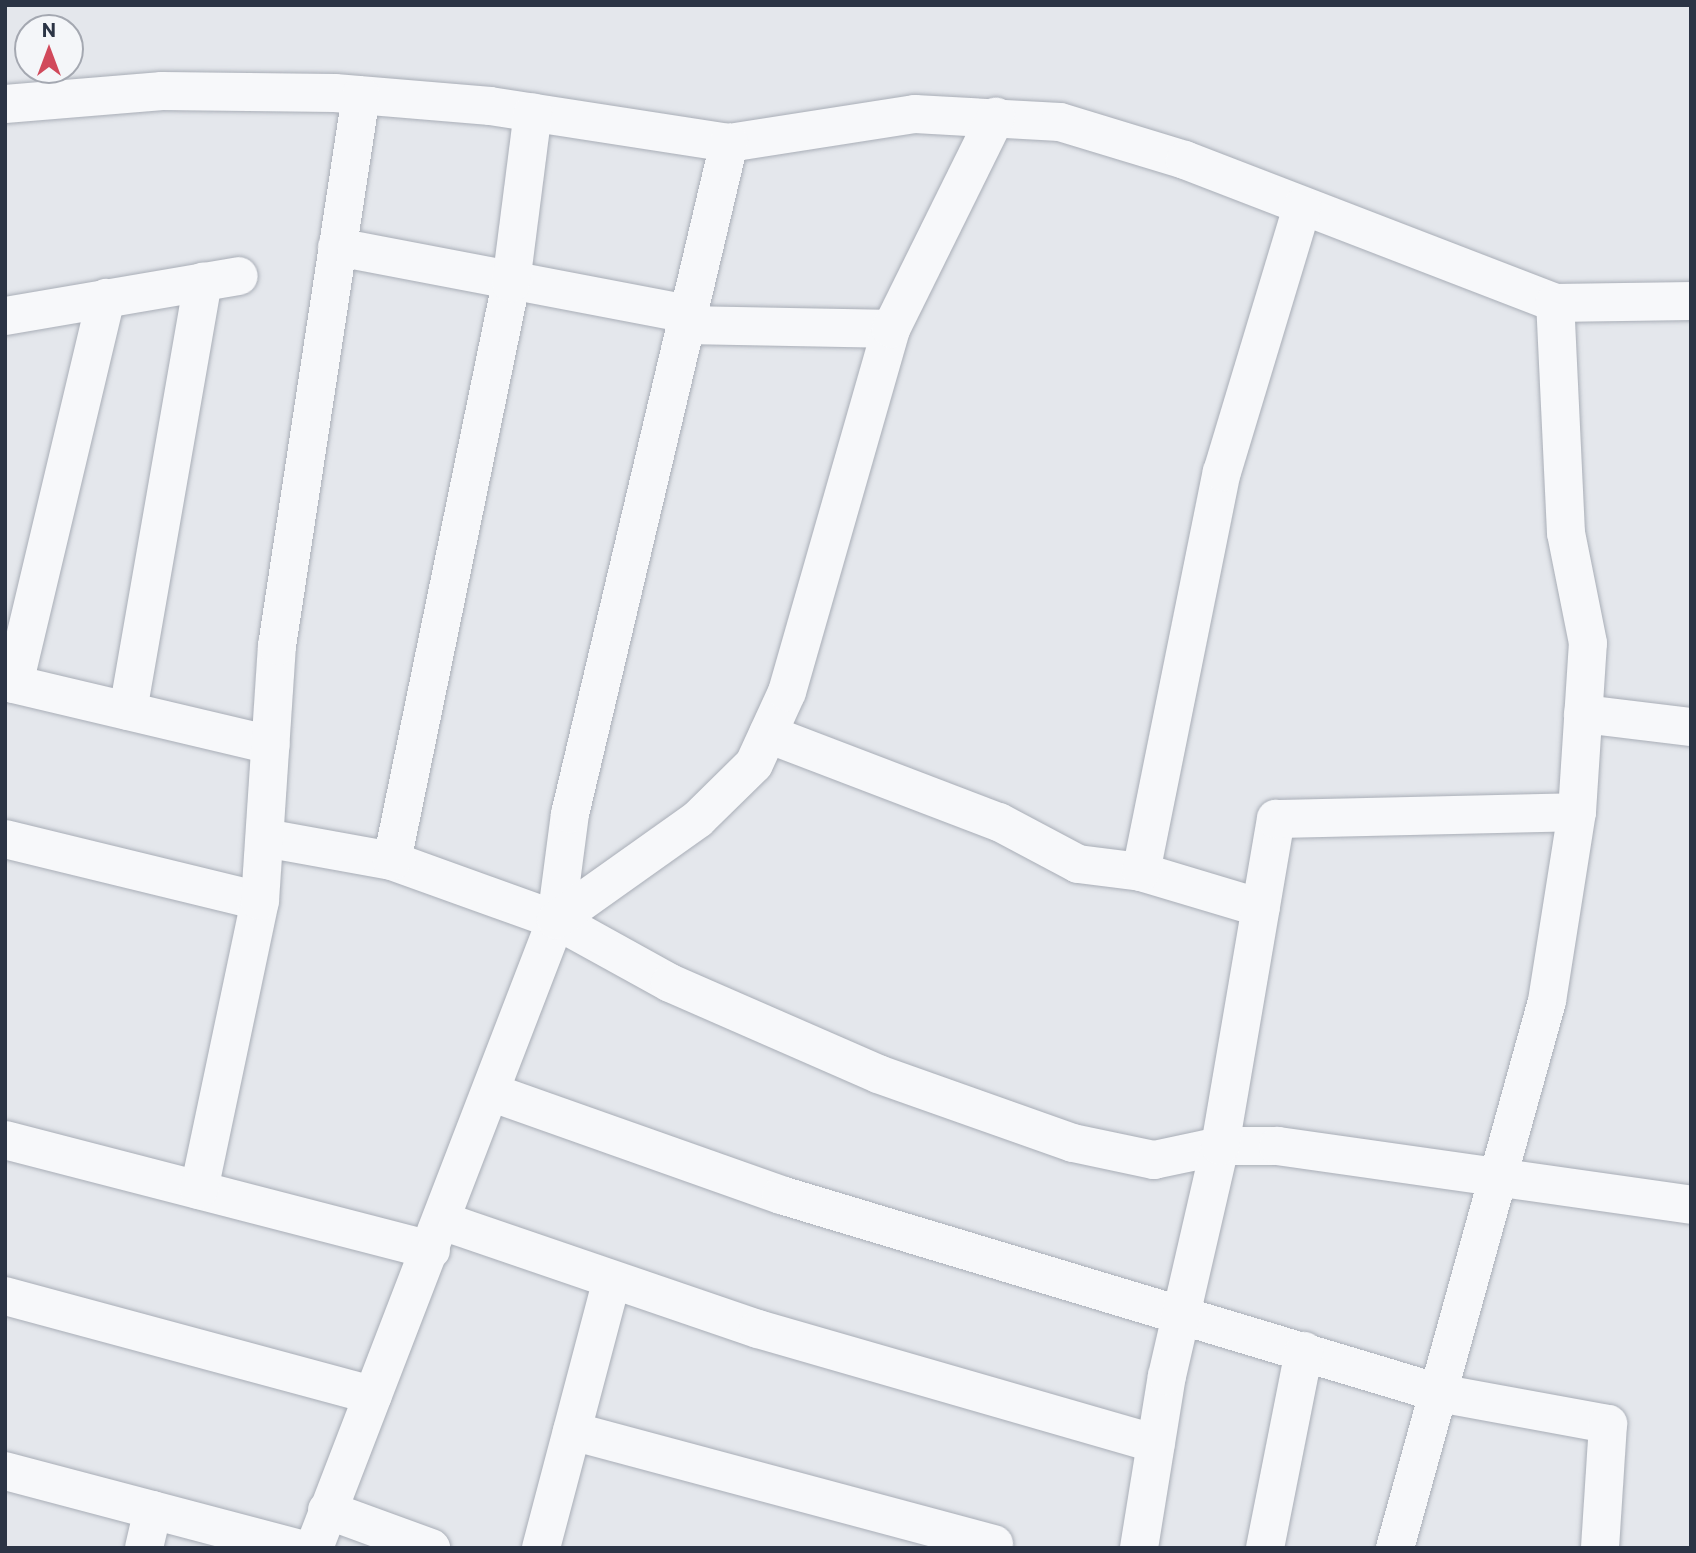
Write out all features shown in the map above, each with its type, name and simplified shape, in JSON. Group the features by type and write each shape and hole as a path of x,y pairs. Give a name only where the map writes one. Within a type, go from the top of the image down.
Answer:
{"street":[{"path":"5,104 162,91 361,95 533,112 729,143 870,117 996,117 1060,122 1185,160 1555,303 1691,301"},
{"path":"199,1190 260,901 277,646 361,95"},
{"path":"392,861 511,283 533,112"},
{"path":"556,920 698,819 754,764 787,692 891,329 996,117"},
{"path":"314,1548 493,1093 556,920 570,814 691,320 729,143"},
{"path":"1141,872 1222,472 1302,206"},
{"path":"337,247 691,320 891,329"},
{"path":"5,316 221,279 128,711"},
{"path":"106,298 10,683 271,745"},
{"path":"1395,1548 1547,1001 1577,812 1588,643 1566,533 1555,303"},
{"path":"1583,714 1691,727"},
{"path":"768,734 999,822 1078,864 1141,872 1261,908"},
{"path":"1139,1548 1182,1314 1220,1146 1276,819 1577,812"},
{"path":"265,838 392,861 556,920 670,982 987,1117 1154,1160 1220,1146 1278,1146 1691,1205"},
{"path":"5,839 260,901"},
{"path":"493,1093 780,1195 1439,1392 1608,1424 1600,1548"},
{"path":"5,1140 199,1190 437,1235 612,1280 1156,1444"},
{"path":"541,1548 612,1280"},
{"path":"5,1296 373,1395"},
{"path":"1265,1548 1304,1351"},
{"path":"572,1431 994,1544"},
{"path":"5,1471 297,1548"},
{"path":"144,1548 153,1510"},
{"path":"327,1510 431,1548"}]}
